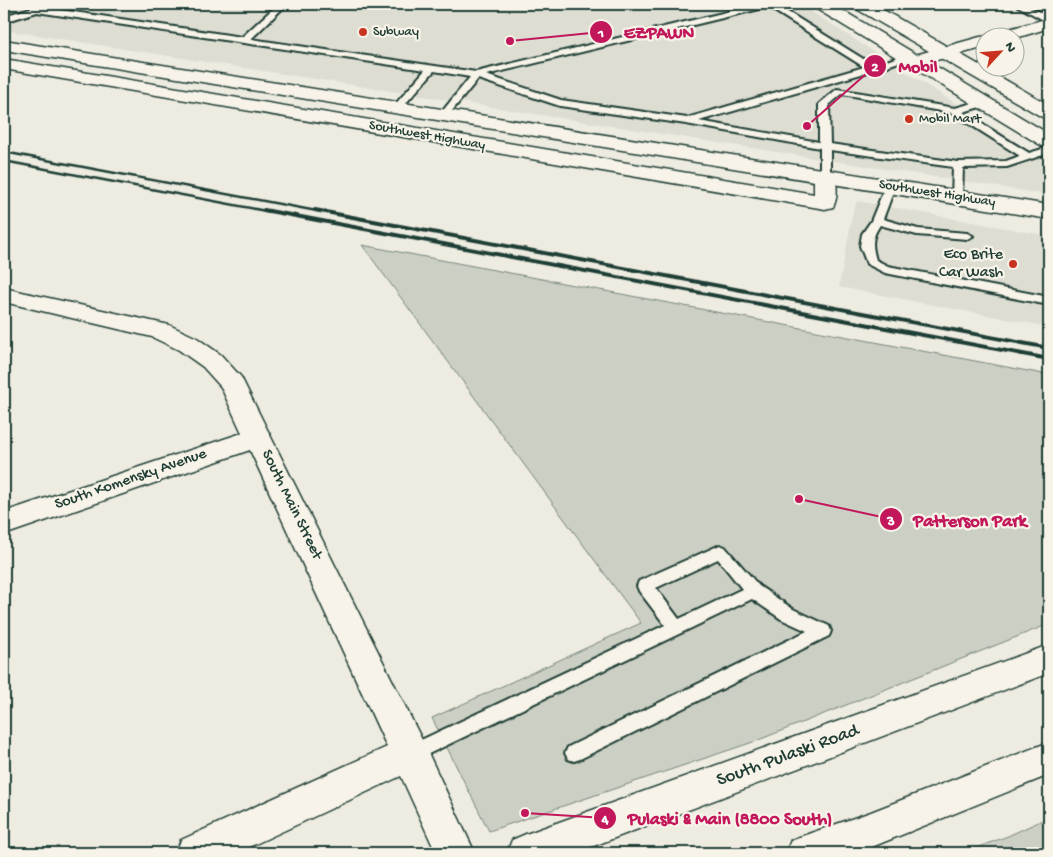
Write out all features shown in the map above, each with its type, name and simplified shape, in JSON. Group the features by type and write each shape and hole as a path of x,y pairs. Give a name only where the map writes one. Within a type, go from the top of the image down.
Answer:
{"main road":[{"path":"821,4 1049,142"},
{"path":"872,5 945,52 1049,113"},
{"path":"1026,29 1049,21"},
{"path":"912,59 976,44"},
{"name":"Southwest Highway","path":"4,45 1048,212"},
{"name":"Southwest Highway","path":"4,64 825,202 825,176"},
{"name":"South Main Street","path":"4,295 160,331 188,344 212,361 232,383 456,853"},
{"name":"South Komensky Avenue","path":"4,524 259,437"},
{"name":"South Pulaski Road","path":"526,853 1049,659"},
{"path":"195,853 410,754"},
{"path":"806,853 880,826 1049,758"}],"lane":[{"path":"4,19 56,4"},
{"path":"244,40 282,4"},
{"path":"444,115 476,75 770,4 872,68"},
{"path":"1018,6 1049,21"},
{"path":"36,9 476,75 560,103 686,121 824,146 958,165 1007,164 1049,150"},
{"path":"686,121 872,68 912,59"},
{"path":"397,108 431,68"},
{"path":"825,176 824,104 840,91 955,111 1028,157"},
{"path":"955,111 984,103"},
{"path":"958,165 958,198"},
{"path":"890,187 877,222 868,234 866,246 871,262 885,270 1049,301"},
{"path":"877,222 917,232 967,236"},
{"path":"574,753 823,631 788,614 753,591 720,551 645,586 676,628"},
{"path":"410,754 753,591"}],"shaded area":[{"path":"20,4 799,4 1049,163 1049,195 4,30 4,7"},
{"path":"857,201 1049,236 1049,327 839,287 853,212"},
{"path":"362,245 1049,375 1049,624 756,741 489,831 432,718 641,623"},
{"path":"1049,817 1049,853 962,853 1008,836"}],"railway":[{"path":"4,152 322,212"},
{"path":"4,161 271,212"},
{"path":"264,210 1049,359"},
{"path":"315,210 1049,348"}],"place":[{"name":"Subway","path":"363,32"},
{"name":"EZPAWN","path":"510,41"},
{"name":"Mobil Mart","path":"909,119"},
{"name":"Mobil","path":"807,126"},
{"name":"Eco Brite Car Wash","path":"1013,264"},
{"name":"Patterson Park","path":"799,499"},
{"name":"Pulaski & Main (8800 South)","path":"525,813"}]}
